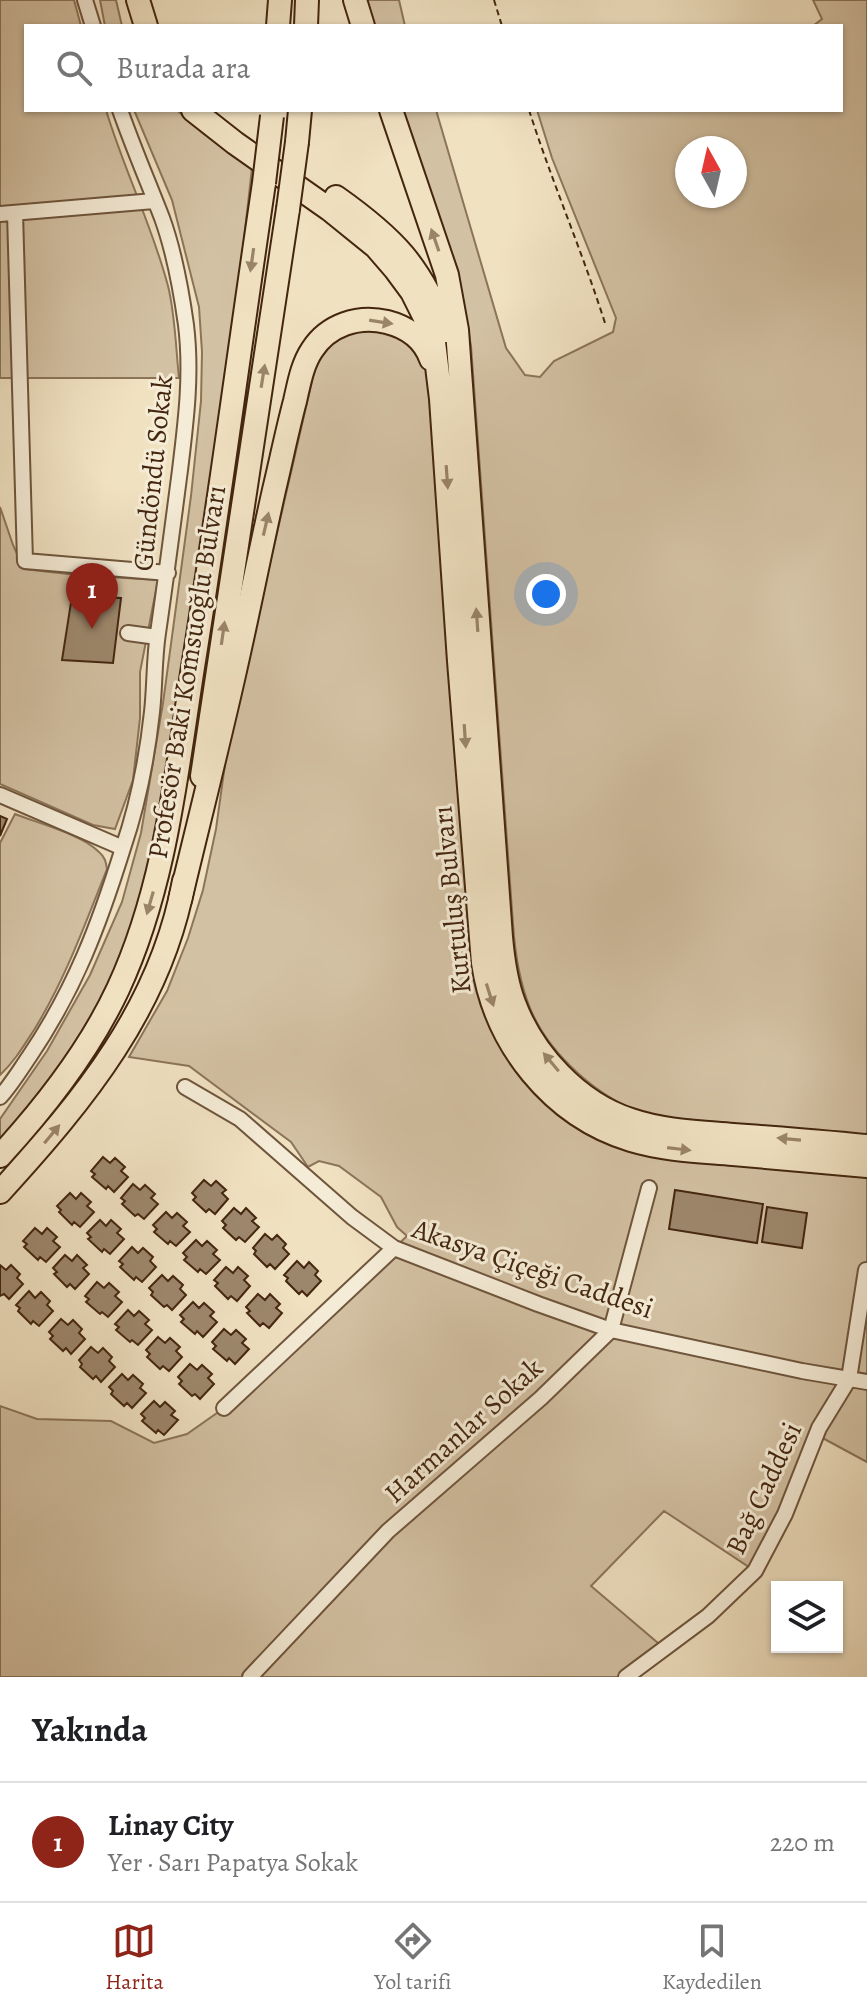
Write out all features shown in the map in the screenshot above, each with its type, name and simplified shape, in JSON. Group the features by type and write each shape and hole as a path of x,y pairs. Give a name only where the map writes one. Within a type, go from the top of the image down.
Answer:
{"main road":[{"path":"122,0 130,24"},
{"path":"138,0 145,24"},
{"path":"273,0 276,24"},
{"path":"276,24 280,0"},
{"path":"306,24 307,0"},
{"path":"355,0 362,24"},
{"path":"196,112 376,247 419,305 451,399"},
{"path":"218,112 354,210 397,246 420,275 449,337 451,399"},
{"name":"Profesör Baki Komsuoğlu Bulvarı","path":"0,1156 62,1083 103,1018 130,961 154,888 171,813 228,439 272,112"},
{"name":"Profesör Baki Komsuoğlu Bulvarı","path":"0,1192 77,1104 118,1047 145,998 174,927 201,779 288,209 300,112"},
{"path":"392,112 447,275 457,330 451,399"},
{"path":"180,900 287,431 310,352 326,334 346,323 369,320 392,324 413,334 427,349 451,399"},
{"name":"Kurtuluş Bulvarı","path":"451,399 501,937 506,978 522,1021 547,1060 572,1085 598,1104 628,1119 647,1125 693,1131 867,1146"},
{"name":"Kurtuluş Bulvarı","path":"451,399 459,661 483,963 491,1000 510,1042 526,1066 561,1103 603,1129 629,1139 657,1147 867,1166"}],"street":[{"path":"85,0 92,24"},
{"name":"Gündöndü Sokak","path":"0,1097 46,1032 79,972 123,848 140,789 147,750 157,637 168,573 190,364 186,322 163,220 121,112"},
{"path":"154,201 8,214 25,561 168,573"},
{"path":"128,633 157,637"},
{"path":"0,795 123,848"},
{"name":"Akasya Çiçeği Caddesi","path":"185,1087 240,1119 352,1217 394,1248 611,1330 867,1382"},
{"path":"611,1330 649,1188"},
{"path":"224,1408 394,1248"},
{"name":"Bağ Caddesi","path":"626,1677 708,1616 755,1571 785,1514 819,1428 849,1379 866,1270"},
{"name":"Harmanlar Sokak","path":"250,1677 388,1531 541,1398 611,1330"}],"path":[{"path":"494,0 501,24"},
{"path":"530,112 605,323"}],"shaded area":[{"path":"0,0 74,0 80,24 24,24 24,112 107,112 168,286 179,378 0,378"},
{"path":"100,0 116,0 122,24 105,24"},
{"path":"367,0 399,0 405,24 374,24"},
{"path":"813,0 867,0 867,1136 673,1118 631,1108 613,1099 578,1073 549,1042 530,1008 520,977 514,935 471,346 462,293 447,240 402,112 437,112 506,348 525,375 540,377 554,361 613,332 616,318 552,158 538,112 843,112 843,24 816,24 822,19"},
{"path":"135,112 179,112 252,168 237,301 167,796 131,938 85,1036 0,1145 0,1119 47,1051 90,975 122,902 141,833 163,703 201,401 199,307 172,200"},
{"path":"362,327 407,336 422,356 430,384 454,721 541,1093 867,1175 867,1462 817,1435 755,1571 664,1511 591,1586 665,1649 626,1677 0,1677 0,1406 37,1419 111,1421 154,1443 187,1434 224,1408 407,1236 397,1227 381,1197 339,1166 319,1161 308,1167 291,1142 189,1066 129,1057 167,991 203,890 216,829 227,750 315,368 332,341"},
{"path":"0,507 24,569 158,580 140,672 140,718 133,780 115,829 93,825 0,784"},
{"path":"15,814 82,840 101,854 107,869 55,991 34,1030 0,1075 0,843"}],"building":[{"path":"72,596 121,598 113,663 62,660"},
{"path":"0,816 7,819 0,836"},
{"path":"103,1157 110,1163 115,1158 125,1167 121,1171 128,1177 114,1192 92,1177 95,1174 91,1171"},
{"path":"204,1180 211,1186 216,1181 226,1190 222,1193 228,1199 215,1214 209,1209 206,1212 193,1200 196,1197 192,1193"},
{"path":"133,1184 140,1190 145,1185 155,1194 151,1198 158,1204 144,1219 138,1214 135,1216 122,1204 125,1201 121,1198"},
{"path":"675,1190 763,1204 757,1243 669,1229"},
{"path":"70,1193 76,1199 81,1193 91,1202 87,1206 94,1212 80,1227 74,1222 72,1225 57,1206"},
{"path":"767,1207 807,1213 802,1248 762,1242"},
{"path":"234,1208 241,1214 246,1208 256,1218 252,1221 259,1227 245,1242 239,1237 236,1240 223,1228 226,1225 222,1221"},
{"path":"166,1212 172,1218 177,1213 187,1222 183,1226 190,1232 176,1246 170,1241 168,1244 154,1232 157,1229 153,1225"},
{"path":"100,1220 106,1226 111,1220 121,1229 117,1233 124,1239 110,1254 104,1249 102,1252 88,1239 91,1237 87,1233"},
{"path":"35,1228 42,1234 47,1228 57,1237 53,1241 60,1247 46,1262 40,1257 38,1260 24,1247 27,1244 23,1241"},
{"path":"265,1234 272,1240 277,1235 286,1244 283,1248 289,1254 275,1269 270,1264 267,1267 254,1254 256,1251 253,1248"},
{"path":"196,1240 202,1246 207,1241 217,1250 213,1254 220,1260 206,1274 200,1269 198,1272 184,1260 187,1257 183,1253"},
{"path":"132,1247 138,1253 143,1248 153,1257 150,1261 156,1267 142,1282 136,1277 134,1280 120,1267 123,1264 119,1261"},
{"path":"65,1255 72,1261 77,1255 87,1265 83,1268 89,1274 75,1289 70,1284 67,1287 54,1274 57,1272 53,1268"},
{"path":"297,1261 304,1268 309,1262 318,1271 315,1275 321,1281 307,1296 302,1291 299,1294 284,1275"},
{"path":"0,1265 6,1270 11,1265 20,1274 17,1278 23,1284 9,1299 4,1294 0,1296"},
{"path":"226,1267 233,1273 238,1267 248,1276 244,1280 250,1286 237,1301 231,1296 228,1299 215,1286 218,1283 214,1280"},
{"path":"162,1275 168,1281 173,1276 183,1285 180,1289 186,1295 172,1310 151,1295 153,1292 149,1288"},
{"path":"97,1282 104,1288 109,1283 119,1292 115,1296 122,1302 108,1317 86,1302 89,1299 85,1296"},
{"path":"29,1291 35,1298 41,1292 50,1301 47,1305 53,1311 39,1326 33,1321 31,1324 16,1305"},
{"path":"258,1294 265,1300 270,1294 280,1304 276,1308 282,1313 269,1328 263,1323 260,1326 247,1313 250,1311 246,1307"},
{"path":"193,1302 199,1308 204,1303 214,1312 210,1316 217,1322 203,1337 181,1322 184,1319 180,1315"},
{"path":"128,1310 134,1316 139,1311 149,1320 145,1324 152,1330 138,1345 116,1330 119,1327 115,1324"},
{"path":"61,1319 68,1325 73,1320 82,1329 79,1333 85,1339 71,1354 50,1339 53,1336 49,1332"},
{"path":"224,1329 231,1335 236,1330 246,1339 242,1343 249,1349 235,1364 213,1349 216,1346 212,1342"},
{"path":"158,1337 165,1343 170,1338 180,1347 176,1351 182,1357 169,1371 163,1366 160,1369 147,1357 150,1354 146,1350"},
{"path":"91,1347 98,1353 103,1348 112,1357 109,1361 115,1367 101,1382 80,1367 82,1364 79,1360"},
{"path":"190,1364 197,1370 202,1365 212,1374 208,1378 214,1384 200,1399 179,1384 182,1381 178,1377"},
{"path":"122,1374 128,1380 133,1375 143,1384 140,1388 146,1393 132,1408 127,1403 124,1406 111,1394 113,1391 109,1387"},
{"path":"154,1401 160,1407 165,1402 175,1411 171,1415 178,1420 164,1435 158,1430 156,1433 142,1421 145,1418 141,1414"}],"place":[{"name":"Linay City","path":"92,629"}]}
